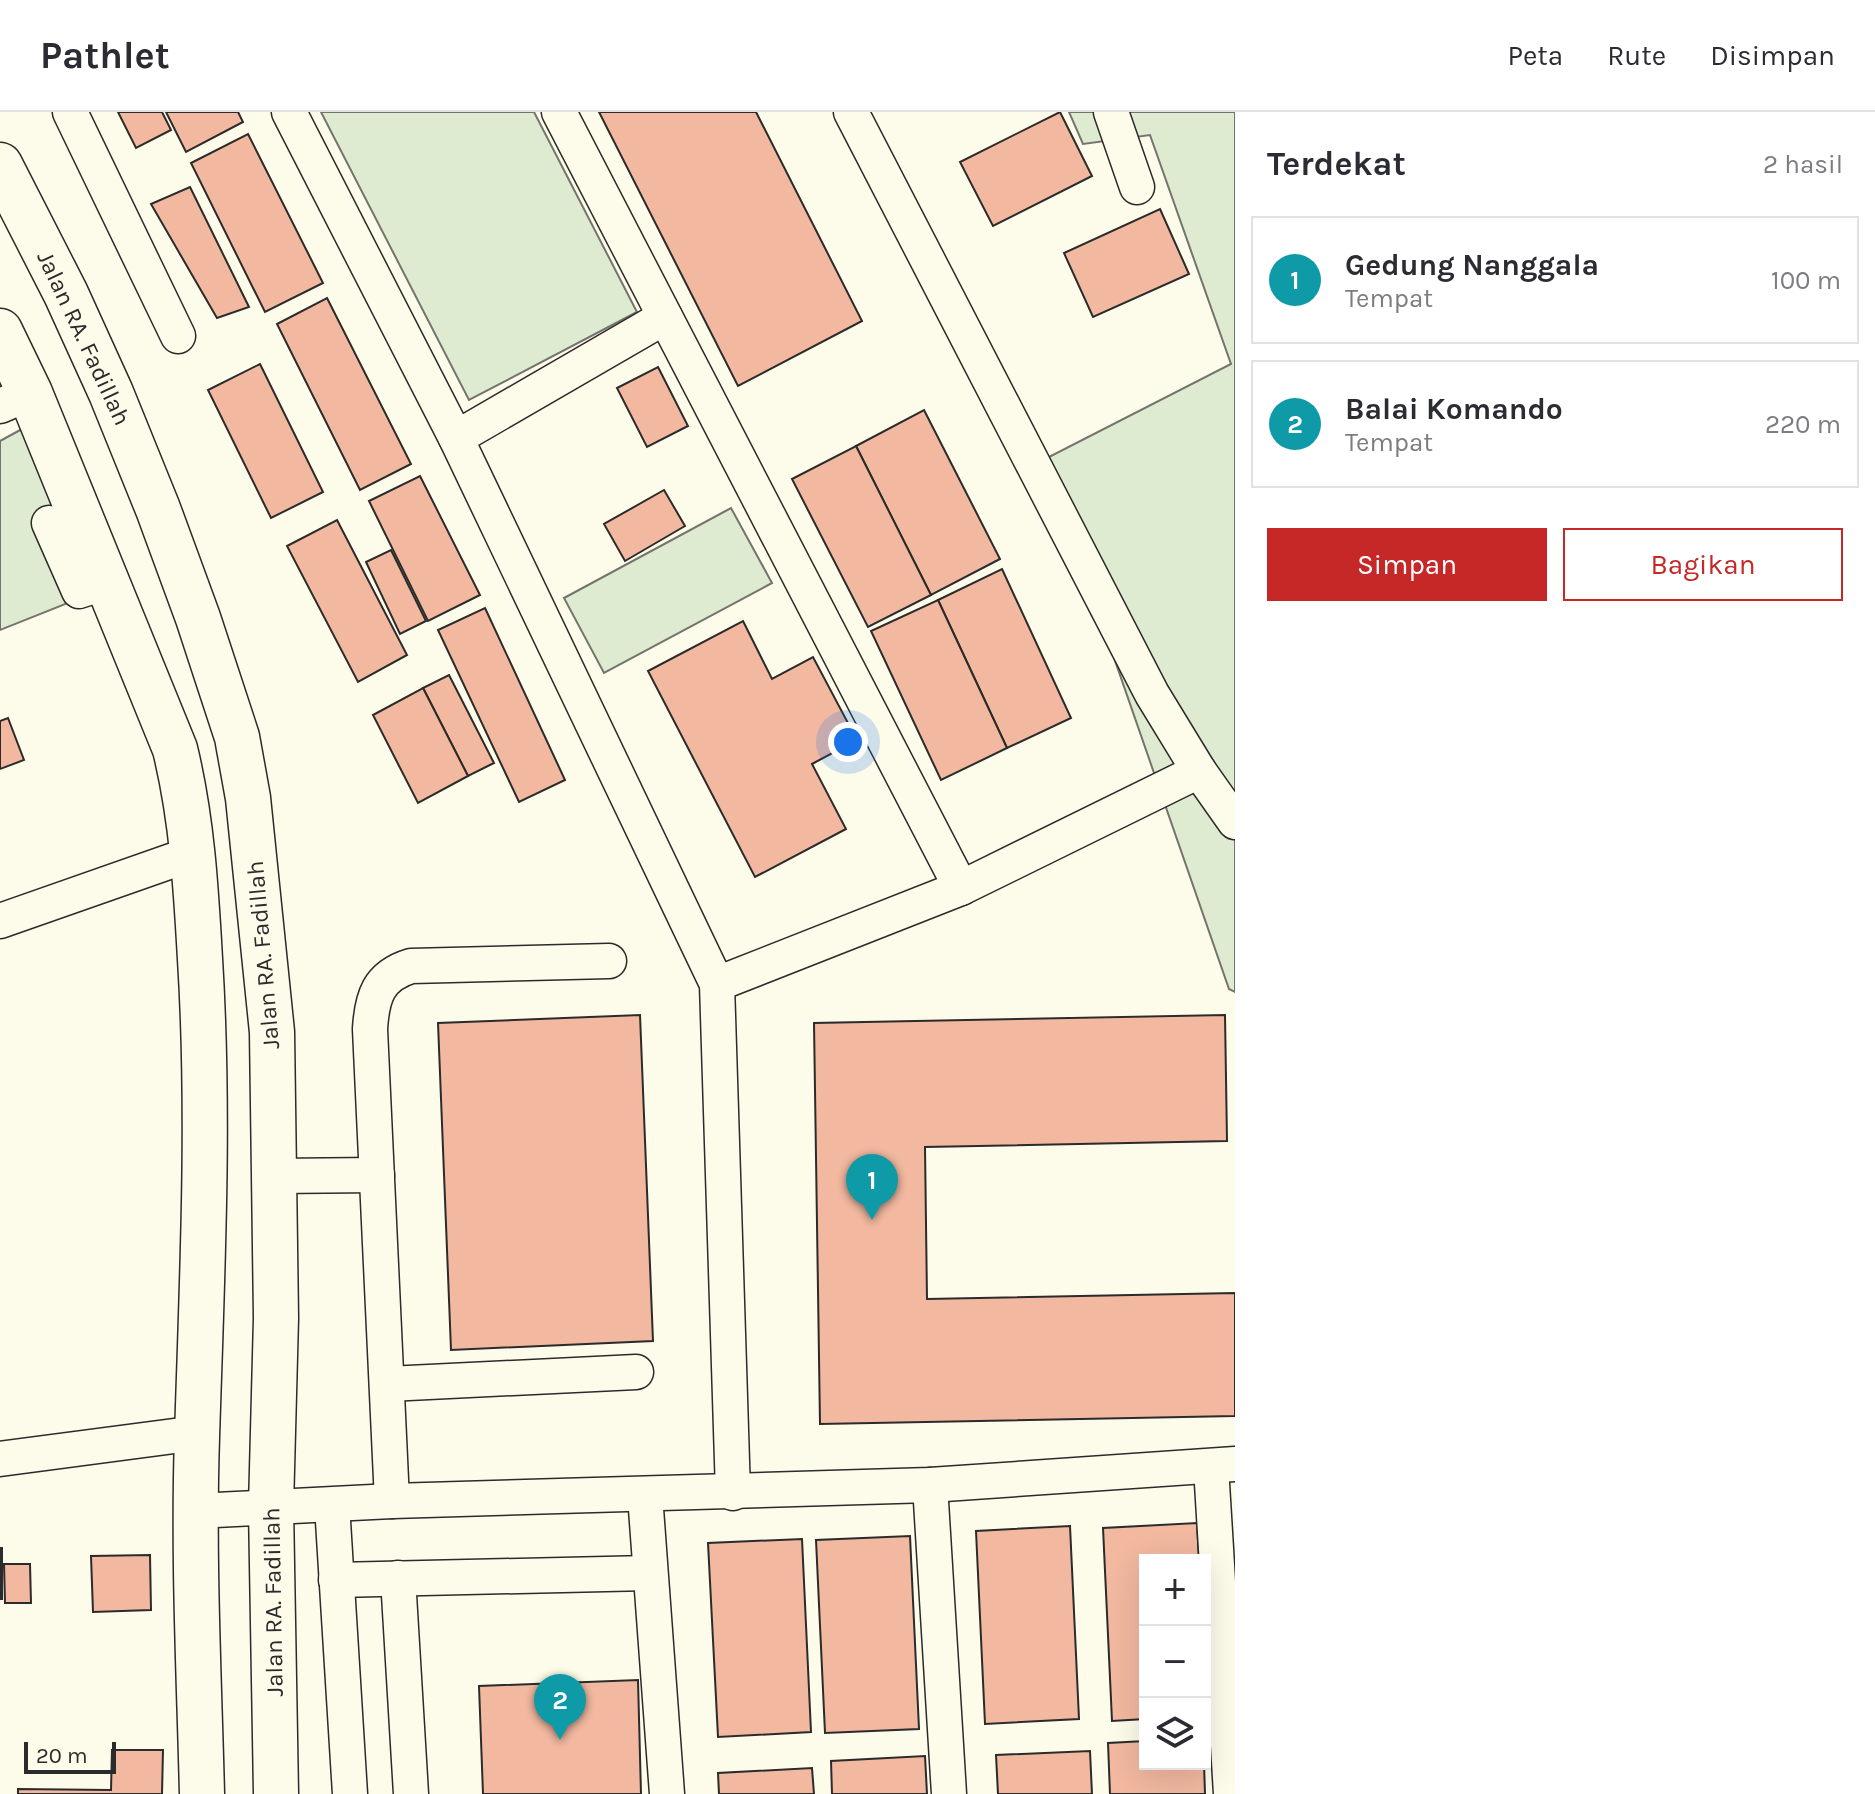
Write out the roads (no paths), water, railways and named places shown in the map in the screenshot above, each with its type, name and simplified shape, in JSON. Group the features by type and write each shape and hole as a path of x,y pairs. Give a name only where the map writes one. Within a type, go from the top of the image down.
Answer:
{"main road":[{"name":"Jalan RA. Fadillah","path":"0,165 66,294 111,393 198,618 237,737 257,869 272,1032 276,1318 302,1506 276,1794"},
{"path":"0,331 15,400 107,582 175,749 186,794 194,853 207,1118 195,1511 202,1794"}],"street":[{"path":"70,112 178,336"},
{"path":"289,112 456,438 717,984 733,1493"},
{"path":"559,112 961,888"},
{"path":"851,112 1152,694 1199,771 1235,822"},
{"path":"1111,112 1137,187"},
{"path":"456,438 665,317"},
{"path":"49,523 79,591 107,582"},
{"path":"717,984 961,888 1199,771"},
{"path":"0,921 194,853"},
{"path":"392,1501 371,1020 377,994 388,975 411,966 609,961"},
{"path":"275,1176 377,1175"},
{"path":"388,1384 636,1372"},
{"path":"0,1459 197,1433"},
{"path":"195,1511 392,1501 930,1485 1223,1465 1231,1794"},
{"path":"930,1485 949,1794"},
{"path":"645,1495 667,1794"},
{"path":"302,1506 336,1580 350,1794"},
{"path":"336,1580 649,1573"},
{"path":"398,1578 411,1794"}],"place":[{"name":"Gedung Nanggala","path":"872,1220"},
{"name":"Balai Komando","path":"560,1740"}]}
